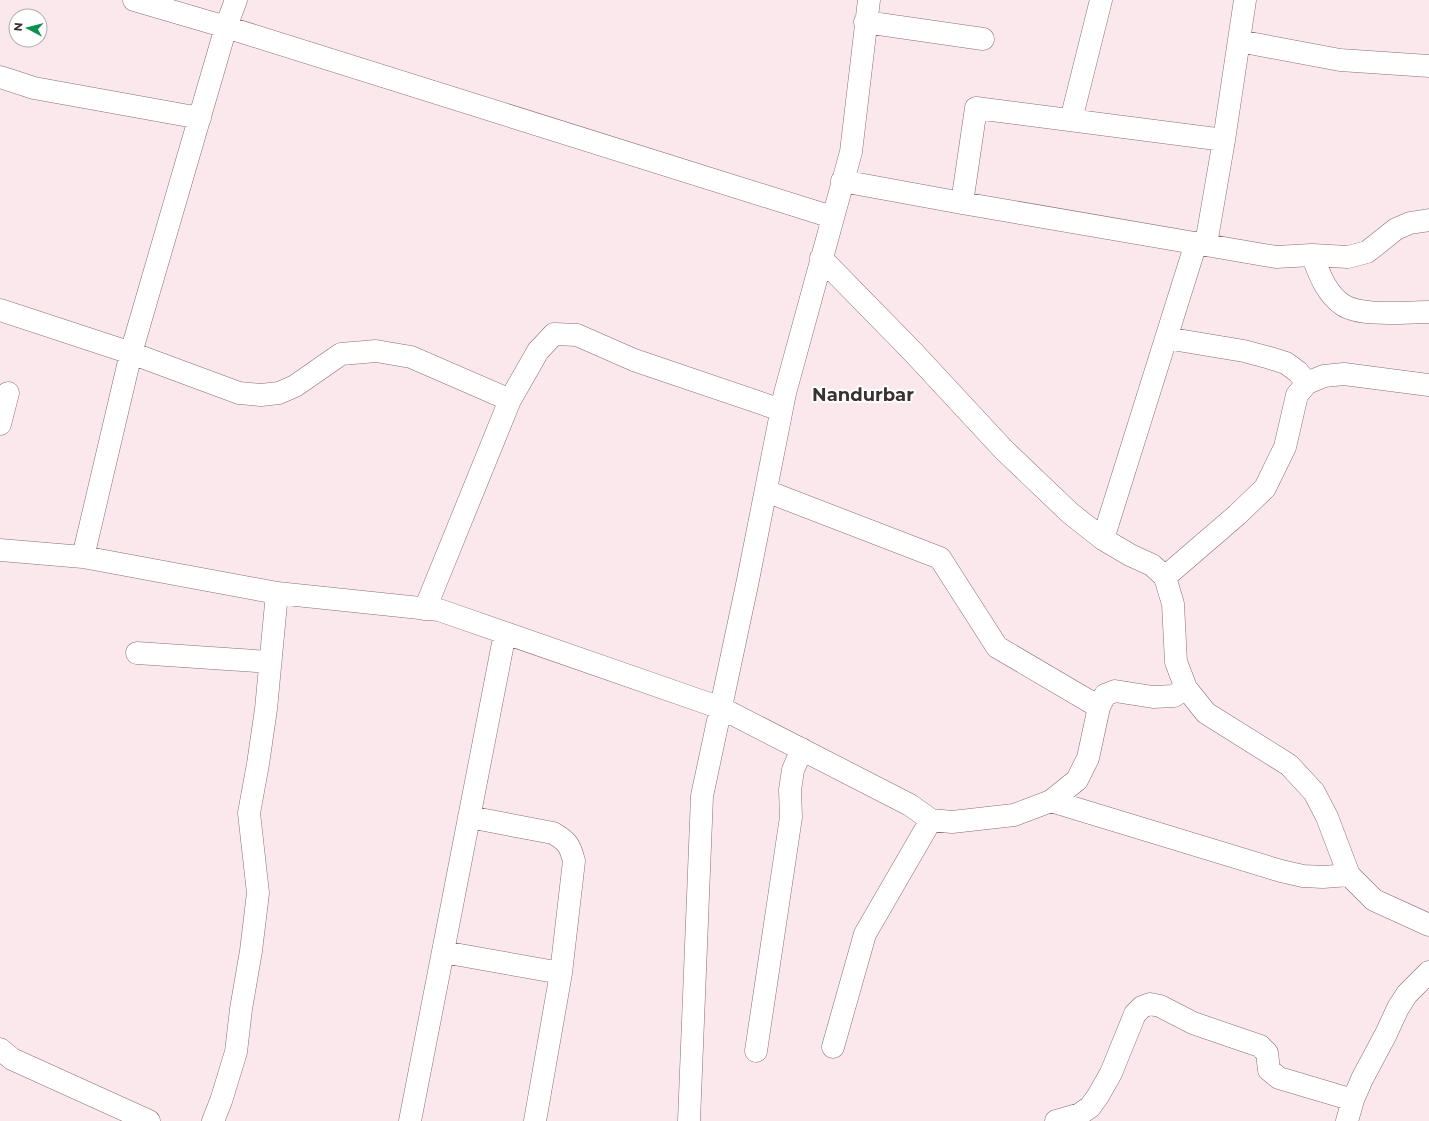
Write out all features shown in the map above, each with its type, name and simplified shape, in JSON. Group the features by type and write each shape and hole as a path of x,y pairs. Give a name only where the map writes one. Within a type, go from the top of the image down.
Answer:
{"street":[{"path":"134,0 226,27 832,217"},
{"path":"83,557 132,353 226,27 236,0"},
{"path":"689,1121 702,796 766,491 784,393 851,152 865,22 869,0"},
{"path":"1070,120 1102,0"},
{"path":"1103,540 1166,338 1201,244 1224,140 1245,0"},
{"path":"865,22 983,39"},
{"path":"1239,41 1340,60 1429,66"},
{"path":"0,77 34,88 200,118"},
{"path":"962,203 976,108 1224,140"},
{"path":"842,181 962,203 1276,256 1312,255 1348,257 1367,252 1396,229 1410,223 1429,220"},
{"path":"1312,255 1321,278 1329,292 1342,305 1356,311 1378,313 1429,312"},
{"path":"821,258 913,352 1004,450 1070,513 1103,540 1152,565 1165,576 1173,604 1176,662 1186,688 1206,713 1289,765 1314,792 1327,817 1349,875 1374,900 1429,925"},
{"path":"0,310 132,353 239,392 261,395 278,393 295,386 341,354 376,351 411,357 510,400"},
{"path":"425,609 510,400 538,351 554,334 577,335 634,360 781,410"},
{"path":"1166,338 1244,351 1286,363 1298,372 1307,383"},
{"path":"1165,576 1237,515 1265,488 1285,447 1297,396 1307,383 1324,376 1344,374 1429,386"},
{"path":"0,424 8,393"},
{"path":"766,491 940,558 997,648 1099,707"},
{"path":"0,550 83,557 277,592 439,610 721,708 910,805 931,820 952,822 1014,815 1051,801 1077,780 1088,758 1099,707 1105,695 1115,692 1153,696 1174,696 1186,688"},
{"path":"213,1121 221,1101 236,1052 241,1009 251,951 258,893 249,813 258,764 277,592"},
{"path":"410,1121 504,633"},
{"path":"137,654 270,662"},
{"path":"756,1051 791,817 790,790 793,770 802,749"},
{"path":"1051,801 1281,871 1303,876 1349,875"},
{"path":"469,816 553,833 564,839 571,847 574,861 562,972 535,1121"},
{"path":"833,1047 865,934 931,820"},
{"path":"443,952 562,972"},
{"path":"1347,1121 1353,1100 1362,1079 1398,1008 1407,994 1429,972"},
{"path":"1056,1121 1080,1114 1090,1107 1111,1073 1135,1014 1142,1007 1150,1004 1160,1006 1193,1022 1260,1046 1267,1053 1269,1070 1279,1078 1353,1100"},
{"path":"0,1049 12,1059 149,1121"}],"district":[{"name":"Nandurbar","path":"863,395"}]}
